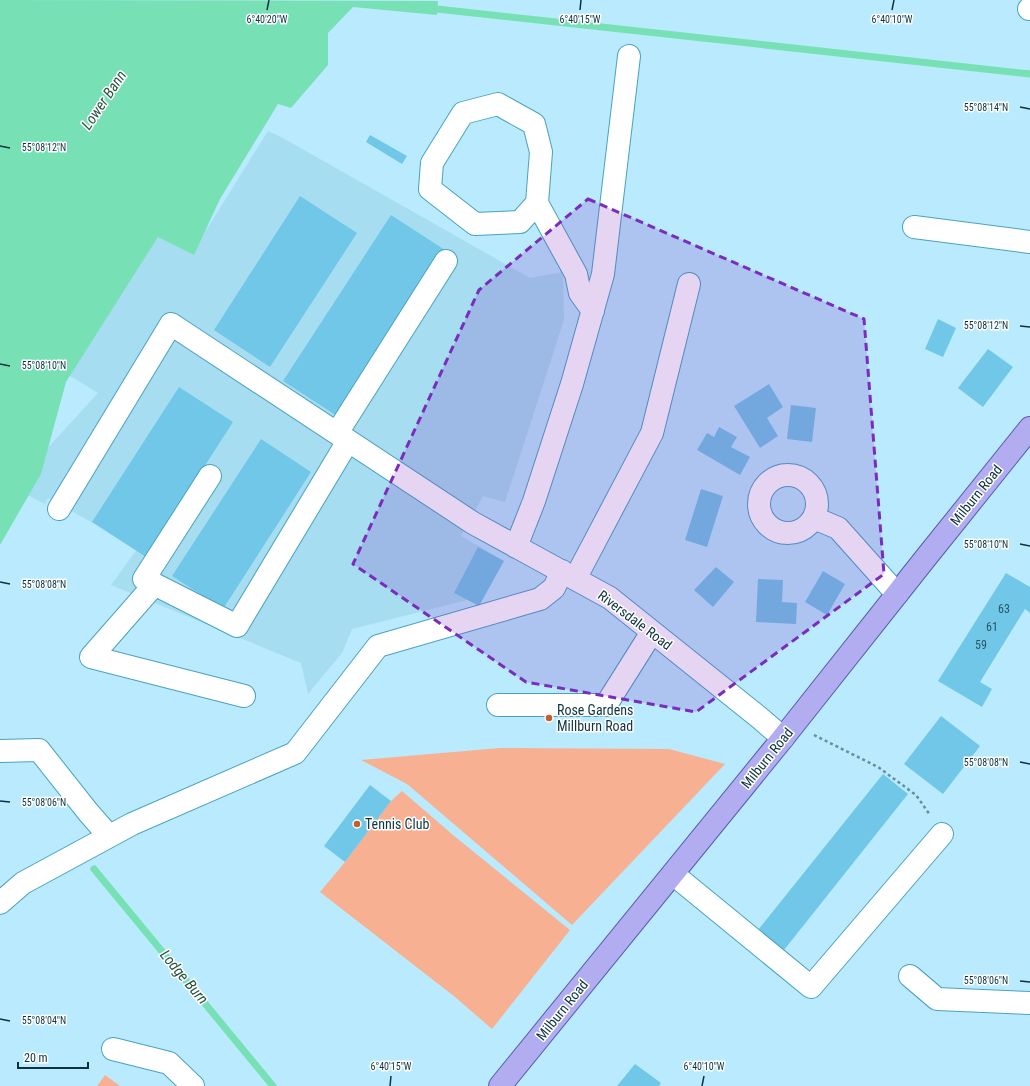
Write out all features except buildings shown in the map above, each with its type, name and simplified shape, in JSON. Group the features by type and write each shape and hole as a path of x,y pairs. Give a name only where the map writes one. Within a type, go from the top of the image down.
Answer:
{"main road":[{"name":"Milburn Road","path":"500,1086 789,731 1030,428"}],"street":[{"path":"516,547 536,494 572,384 603,274 629,56"},
{"path":"536,203 520,222 475,224 430,188 432,162 462,113 498,104 534,124 541,152 536,203 576,274 580,293 593,311"},
{"path":"914,227 1030,242"},
{"path":"210,476 144,579 237,626 342,437 446,261"},
{"path":"0,903 23,883 132,824 295,752 378,646 540,599 554,588 568,575 652,433 689,284"},
{"name":"Riversdale Road","path":"59,508 171,324 473,524 610,598 761,719 789,731"},
{"path":"814,518 838,528 897,594"},
{"path":"154,585 91,657 244,696"},
{"path":"498,705 606,705 652,632"},
{"path":"0,751 40,750 88,812 109,836"},
{"path":"673,874 811,987 942,834"},
{"path":"910,976 937,999 1030,1003"},
{"path":"113,1049 169,1063 193,1086"}],"path":[{"path":"789,731 878,767 916,795 942,834"}],"highlighted area":[{"path":"588,199 864,319 884,574 696,712 526,682 353,564 479,290"}],"shaded area":[{"path":"268,131 530,278 563,272 564,320 505,502 483,496 461,536 496,556 475,598 352,629 342,653 308,694 301,663 111,585 138,548 48,498 45,504 12,487 98,393 67,374 159,233 192,253"},
{"path":"500,748 669,749 725,764 572,925 407,784 361,760"},
{"path":"402,791 453,835 570,930 492,1029 455,997 320,892 345,862 391,801"},
{"path":"105,1075 120,1086 97,1086"}],"water":[{"name":"Lower Bann","path":"0,0 438,1 437,15 353,7 328,33 328,65 291,108 278,104 220,199 194,255 158,237 66,382 41,474 0,545"}],"waterway":[{"path":"428,7 1030,74"},
{"name":"Lodge Burn","path":"94,869 273,1086"}],"place":[{"name":"Rose Gardens Millburn Road","path":"549,718"},
{"name":"Tennis Club","path":"357,824"}]}
